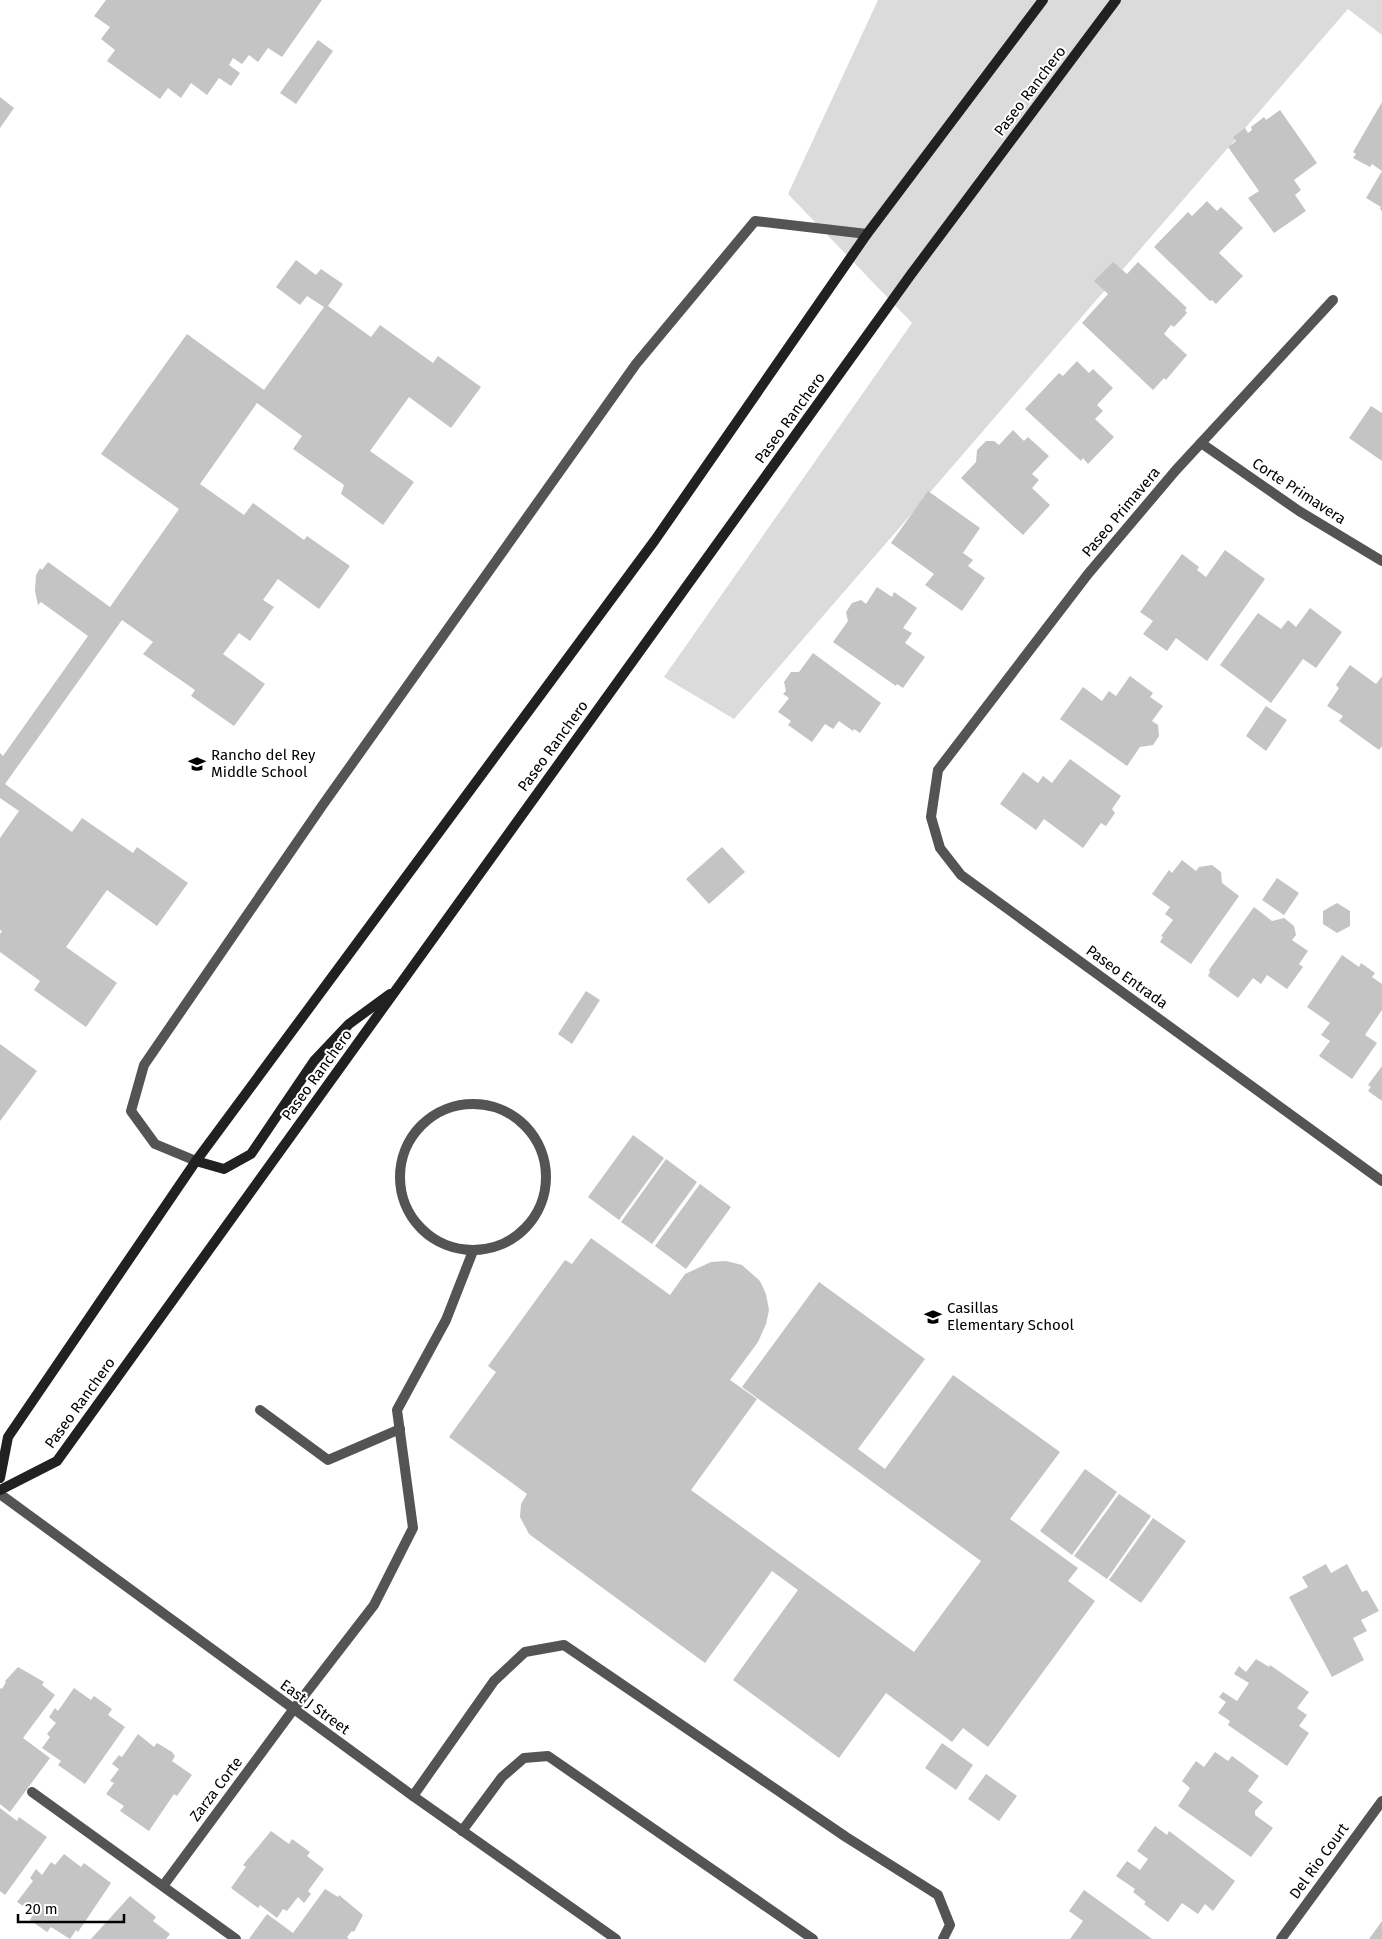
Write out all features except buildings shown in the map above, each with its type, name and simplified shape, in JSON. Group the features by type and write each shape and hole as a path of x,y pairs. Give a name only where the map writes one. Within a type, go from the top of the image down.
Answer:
{"main road":[{"path":"0,1478 8,1437 196,1162 654,540 867,234 1043,0"},
{"name":"Paseo Ranchero","path":"0,1492 57,1461 912,274 1116,0"},
{"path":"196,1162 224,1169 251,1154 314,1061 349,1024 397,989"}],"street":[{"path":"196,1162 156,1144 131,1111 144,1065 322,806 636,364 755,221 867,234"},
{"name":"Paseo Primavera","path":"948,758 1088,574 1201,443 1333,300"},
{"name":"Corte Primavera","path":"1201,443 1299,511 1382,561"},
{"name":"Paseo Entrada","path":"948,758 938,770 931,817 940,848 961,875 1382,1180"},
{"path":"472,1104 494,1107 520,1123 531,1134 542,1154 546,1177 543,1199 527,1226 516,1236 496,1247 473,1251 448,1246 426,1234 410,1214 400,1190 400,1165 409,1141 425,1121 447,1109 472,1104"},
{"name":"Zarza Corte","path":"163,1886 374,1605 413,1528 397,1410 446,1320 473,1251"},
{"path":"260,1410 328,1460 400,1429"},
{"name":"East J Street","path":"0,1492 294,1710 615,1938"},
{"path":"413,1796 494,1681 525,1652 564,1645 846,1837 938,1895 950,1925 943,1939"},
{"path":"462,1831 502,1777 524,1758 548,1756 813,1939"},
{"path":"32,1792 236,1939"},
{"name":"Del Rio Court","path":"1281,1939 1382,1802"}],"shaded area":[{"path":"878,0 1382,0 1382,35 1348,9 734,719 664,677 912,323 788,194"}],"place":[{"name":"Rancho del Rey Middle School","path":"197,764"},
{"name":"Casillas Elementary School","path":"933,1317"}]}
